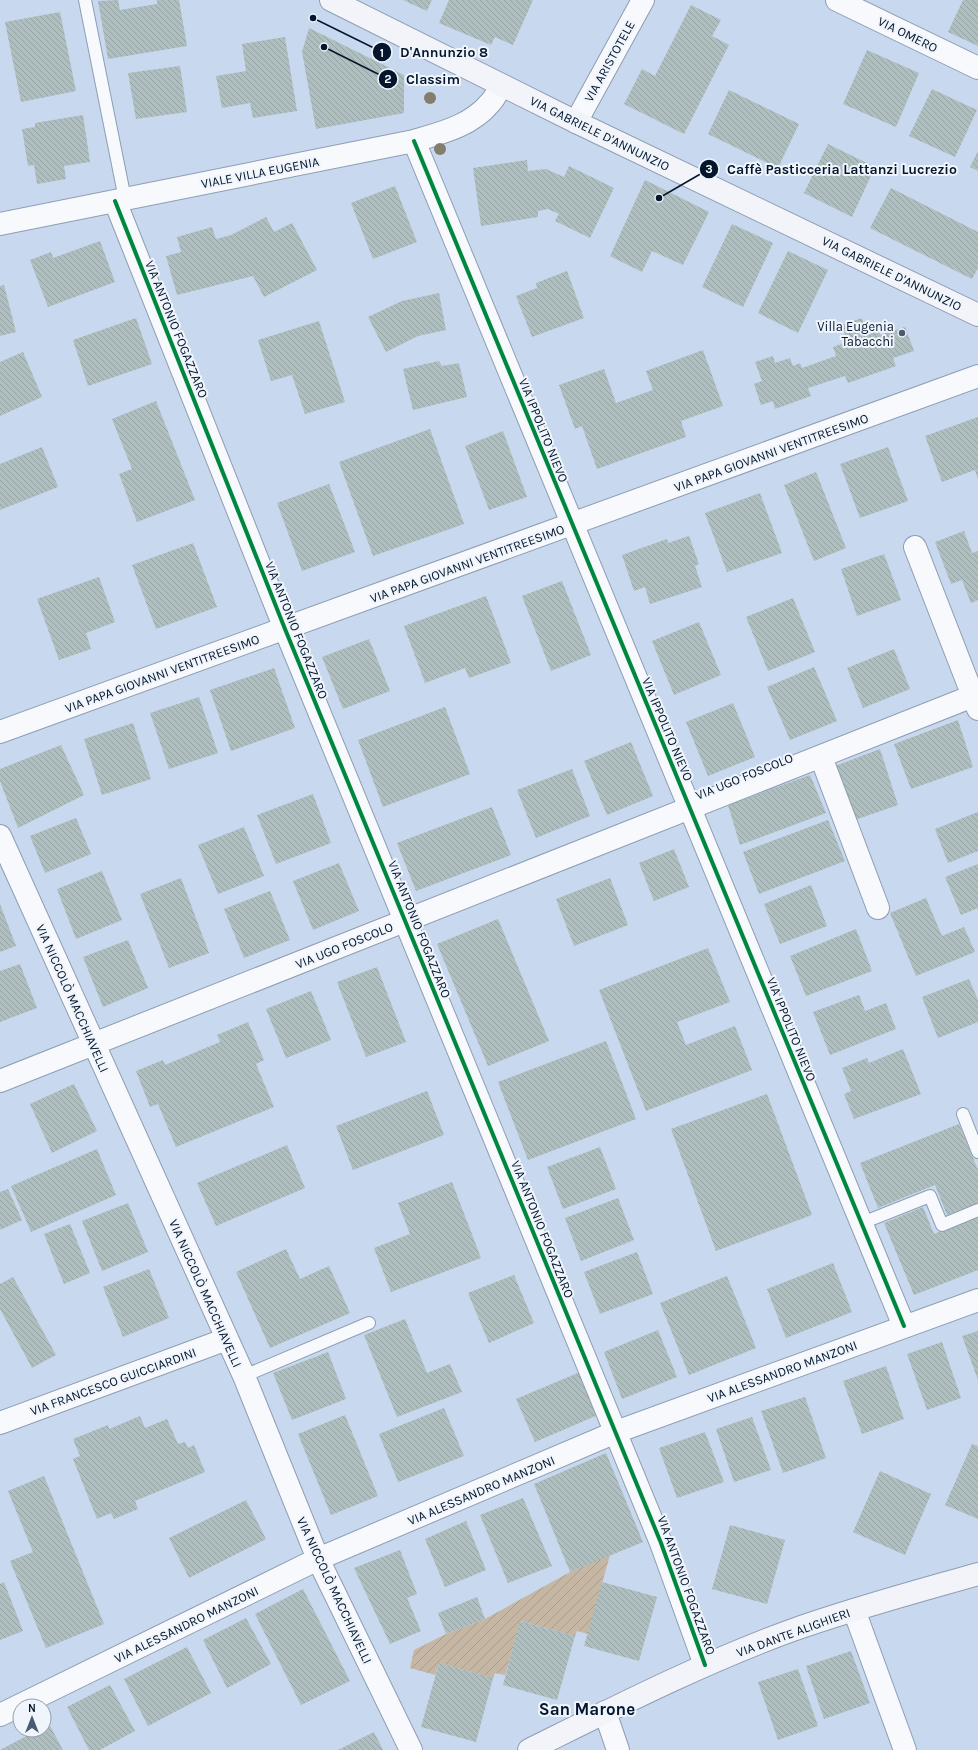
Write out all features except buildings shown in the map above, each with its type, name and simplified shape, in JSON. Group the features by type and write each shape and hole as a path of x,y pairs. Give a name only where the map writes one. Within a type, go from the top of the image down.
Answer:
{"main road":[{"name":"VIA GABRIELE D'ANNUNZIO","path":"331,0 576,122 978,314"},
{"name":"VIA DANTE ALIGHIERI","path":"528,1750 705,1665 791,1631 854,1610 978,1574"}],"street":[{"name":"VIA ARISTOTELE","path":"576,122 643,0"},
{"name":"VIA OMERO","path":"837,0 978,68"},
{"name":"VIALE VILLA EUGENIA","path":"0,224 414,141 460,126 479,115 491,103 501,85"},
{"name":"VIA IPPOLITO NIEVO","path":"414,141 904,1326"},
{"name":"VIA ANTONIO FOGAZZARO","path":"120,200 285,629 616,1432 661,1543 705,1665"},
{"name":"VIA PAPA GIOVANNI VENTITREESIMO","path":"0,732 978,376"},
{"path":"914,547 976,700"},
{"name":"VIA UGO FOSCOLO","path":"0,1081 690,808 821,757 976,700"},
{"path":"821,757 878,908"},
{"name":"VIA NICCOLÒ MACCHIAVELLI","path":"0,836 244,1376 318,1559 411,1750"},
{"name":"VIA ALESSANDRO MANZONI","path":"0,1715 318,1559 616,1432 978,1300"},
{"name":"VIA FRANCESCO GUICCIARDINI","path":"0,1423 227,1339"},
{"path":"854,1610 905,1750"},
{"path":"605,1712 618,1750"}],"lane":[{"path":"85,0 120,200"},
{"path":"963,1114 978,1152"},
{"path":"862,1223 930,1196 942,1225 978,1210"},
{"path":"244,1376 369,1323"}],"shaded area":[{"path":"610,1555 588,1634 577,1631 575,1636 521,1621 505,1675 495,1673 493,1678 439,1663 435,1675 410,1668 414,1650 446,1634 485,1619 570,1572"}],"cycle path":[{"path":"414,141 904,1326"},
{"path":"115,201 285,629 661,1543 705,1665"}],"place":[{"name":"D'Annunzio 8","path":"313,18"},
{"name":"Classim","path":"324,47"},
{"name":"Caffè Pasticceria Lattanzi Lucrezio","path":"659,198"},
{"name":"Villa Eugenia Tabacchi","path":"902,333"}],"district":[{"name":"San Marone","path":"587,1709"}]}
